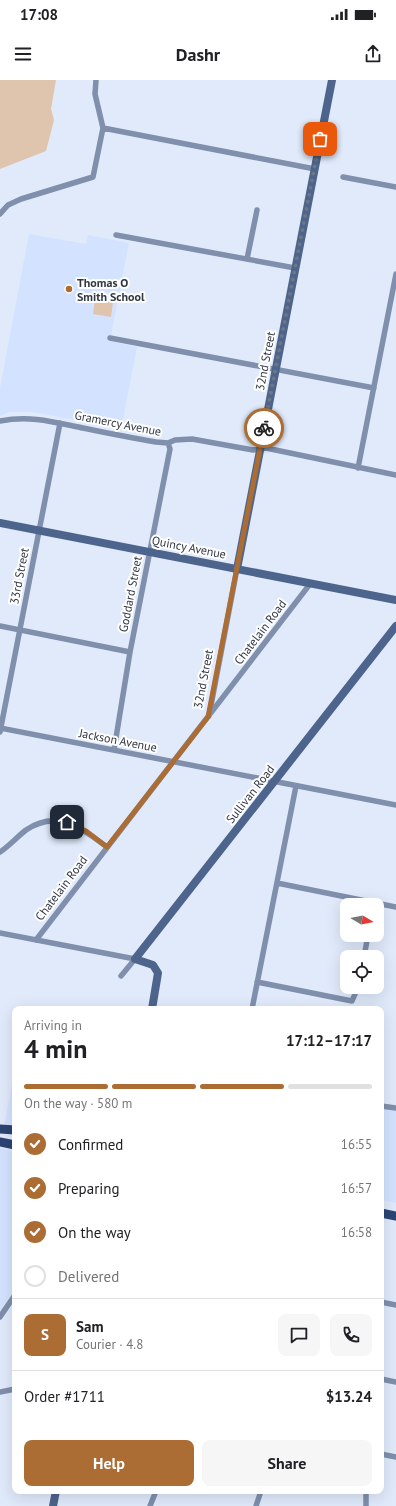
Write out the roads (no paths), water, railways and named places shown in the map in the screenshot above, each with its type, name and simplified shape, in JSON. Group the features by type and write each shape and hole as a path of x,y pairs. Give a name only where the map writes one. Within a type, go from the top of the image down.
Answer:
{"main road":[{"path":"0,1128 12,1130"},
{"path":"0,1142 12,1144"},
{"path":"384,1214 396,1216"}],"street":[{"path":"0,214 8,205 21,199 93,177 103,128 95,94 96,80"},
{"name":"32nd Street","path":"208,717 332,80"},
{"path":"103,128 315,169"},
{"path":"343,177 396,187"},
{"path":"247,259 257,210"},
{"path":"116,235 295,268"},
{"path":"358,468 396,274"},
{"path":"110,338 374,388"},
{"name":"Gramercy Avenue","path":"0,421 24,418 60,423 156,442 168,443 175,440 192,439 253,450 266,448 396,475"},
{"name":"33rd Street","path":"0,730 60,423"},
{"name":"Goddard Street","path":"114,750 130,652 170,449 168,443"},
{"name":"Quincy Avenue","path":"0,523 396,600"},
{"name":"Chatelain Road","path":"36,940 310,584"},
{"path":"0,626 130,652"},
{"name":"Sullivan Road","path":"121,976 275,782 396,626"},
{"name":"Jackson Avenue","path":"0,730 114,750 396,805"},
{"path":"253,1006 296,786"},
{"path":"0,852 28,829 40,823 52,821 72,824 86,831 107,847"},
{"path":"277,883 349,898"},
{"path":"384,905 396,907"},
{"path":"0,933 135,959 153,965 158,973 152,1006"},
{"path":"257,982 352,1001 355,994"},
{"path":"384,1106 396,1108"},
{"path":"0,1318 12,1300"},
{"path":"384,1303 396,1305"},
{"path":"384,1380 396,1382"},
{"path":"0,1392 12,1390"},
{"path":"384,1455 396,1457"},
{"path":"53,1506 55,1494"},
{"path":"150,1506 155,1494"},
{"path":"256,1506 260,1494"},
{"path":"366,1494 366,1506"}],"place":[{"name":"Thomas O Smith School","path":"69,289"}]}
